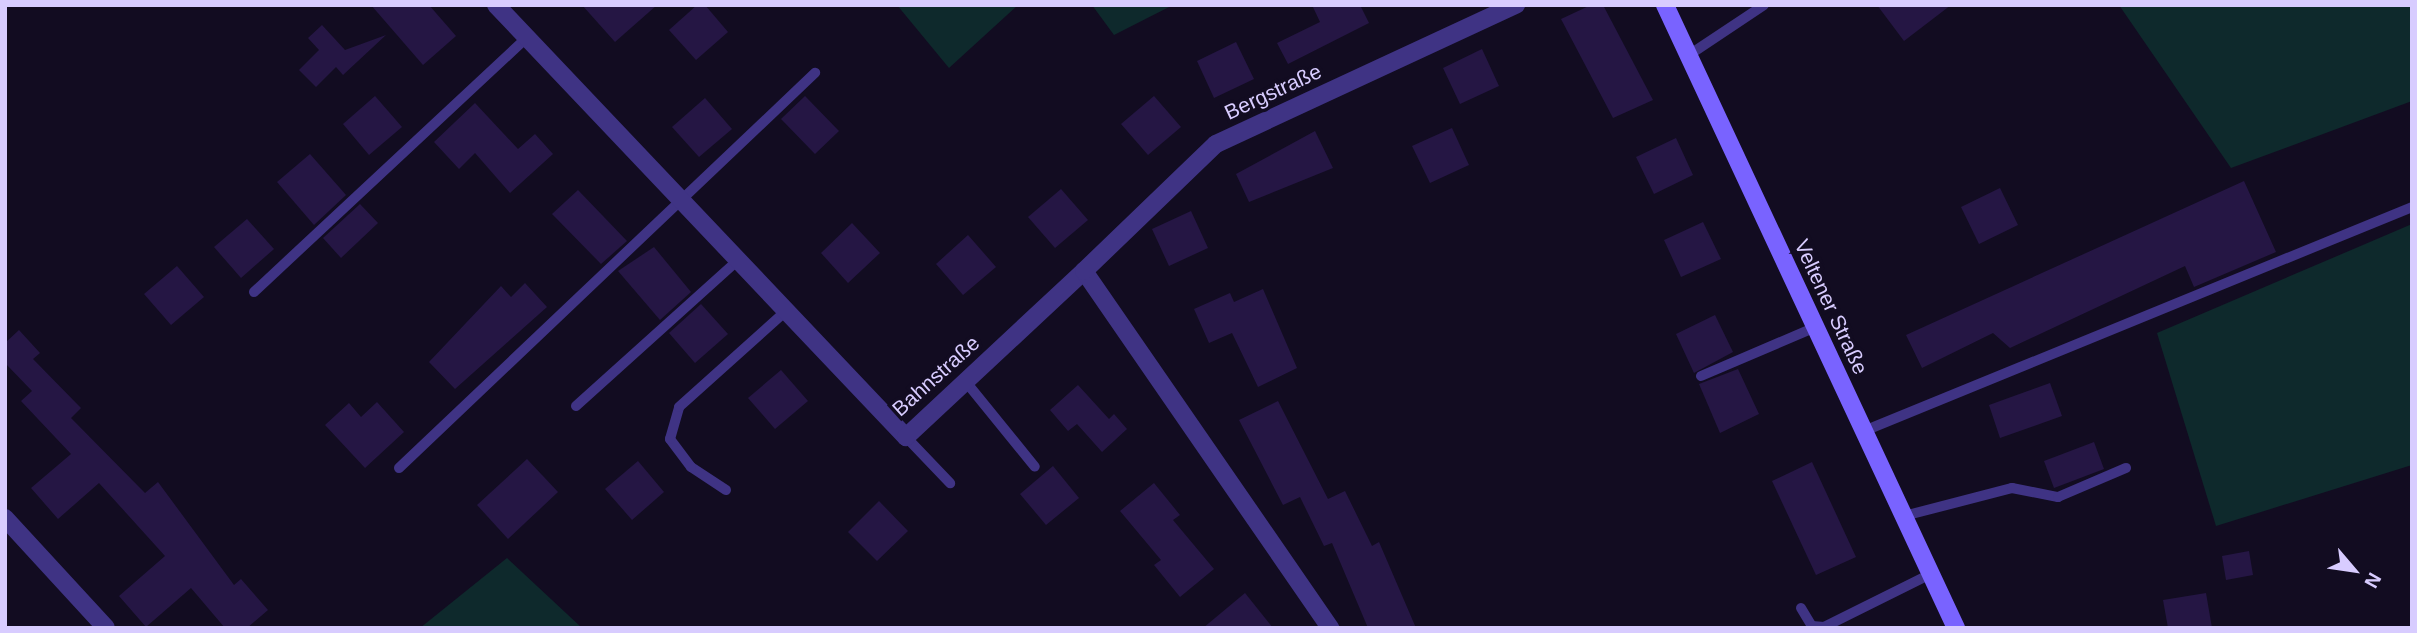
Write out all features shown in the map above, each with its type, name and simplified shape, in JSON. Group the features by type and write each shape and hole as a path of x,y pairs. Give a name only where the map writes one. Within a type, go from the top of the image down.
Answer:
{"main road":[{"name":"Veltener Straße","path":"1665,5 1956,628"}],"street":[{"name":"Bahnstraße","path":"496,5 906,437 1084,271"},
{"name":"Bergstraße","path":"1084,271 1216,144 1516,5"},
{"path":"1084,271 1331,628"},
{"path":"5,519 106,628"}],"lane":[{"path":"1689,55 1764,5"},
{"path":"254,292 527,37"},
{"path":"399,468 815,73"},
{"path":"1864,432 2412,207"},
{"path":"576,406 738,260"},
{"path":"726,490 691,467 670,439 679,407 786,311"},
{"path":"1701,376 1816,327"},
{"path":"966,382 1035,467"},
{"path":"906,437 950,483"},
{"path":"1904,516 2012,488 2058,497 2126,468"},
{"path":"1801,607 1812,626 1824,627 1931,574"}],"green space":[{"path":"897,5 1018,5 949,68"},
{"path":"1092,5 1173,5 1114,35"},
{"path":"2119,5 2412,5 2412,101 2231,168"},
{"path":"2412,224 2412,465 2216,526 2157,333"},
{"path":"507,558 582,628 420,628"}],"building":[{"path":"371,5 429,5 456,36 423,65"},
{"path":"582,5 657,5 615,42"},
{"path":"697,5 705,5 728,32 696,60 669,30"},
{"path":"1312,5 1360,5 1369,23 1288,64 1277,43 1320,22"},
{"path":"1591,5 1603,5 1653,100 1613,118 1561,19"},
{"path":"1877,5 1951,5 1904,41"},
{"path":"322,25 345,50 386,35 343,75 336,67 316,87 299,70 319,50 308,38"},
{"path":"1236,42 1254,79 1214,98 1197,61"},
{"path":"1482,49 1499,86 1460,104 1443,68"},
{"path":"375,96 402,127 369,155 343,124"},
{"path":"805,96 839,131 815,154 781,119"},
{"path":"1154,96 1181,127 1148,155 1121,124"},
{"path":"705,98 732,129 699,157 672,127"},
{"path":"475,103 518,149 535,134 553,154 510,193 475,153 459,169 434,142"},
{"path":"1452,128 1469,165 1430,183 1412,146"},
{"path":"1315,131 1333,168 1249,202 1236,174"},
{"path":"1676,138 1693,175 1654,194 1636,157"},
{"path":"310,154 346,195 314,225 277,182"},
{"path":"2244,181 2276,252 2194,287 2185,266 2010,348 1993,333 1922,368 1906,335"},
{"path":"2000,188 2018,225 1979,244 1961,207"},
{"path":"1061,189 1088,220 1055,248 1028,217"},
{"path":"578,190 627,241 601,264 552,214"},
{"path":"360,204 378,223 341,258 323,238"},
{"path":"1191,211 1208,248 1169,266 1152,229"},
{"path":"247,219 274,249 241,278 214,247"},
{"path":"1703,222 1721,259 1681,277 1664,240"},
{"path":"852,223 880,253 848,283 821,253"},
{"path":"968,235 996,267 963,295 936,264"},
{"path":"654,247 691,292 660,320 618,271"},
{"path":"177,266 204,297 171,325 144,294"},
{"path":"525,283 547,307 455,389 429,362 501,286 511,297"},
{"path":"1263,289 1297,368 1258,387 1232,333 1209,343 1194,309 1230,293 1234,302"},
{"path":"701,304 728,334 695,363 669,333"},
{"path":"1715,315 1733,352 1694,373 1676,334"},
{"path":"19,330 40,353 33,359 81,408 71,418 145,493 158,482 234,585 241,579 268,610 247,628 225,628 191,588 146,627 119,596 165,556 99,483 58,519 31,488 71,454 21,401 32,391 5,363 5,343"},
{"path":"1738,369 1759,414 1720,433 1699,384"},
{"path":"781,370 808,401 775,429 748,398"},
{"path":"2050,383 2062,416 2000,438 1989,405"},
{"path":"1078,385 1109,419 1114,414 1127,429 1102,452 1077,424 1068,431 1050,410"},
{"path":"1278,401 1328,499 1345,491 1372,546 1379,542 1416,628 1368,628 1332,543 1324,546 1300,497 1283,505 1239,420"},
{"path":"377,402 404,432 365,468 325,425 349,403 361,417"},
{"path":"2094,442 2104,469 2054,488 2044,461"},
{"path":"527,459 558,492 508,539 477,505"},
{"path":"638,461 664,492 632,520 605,489"},
{"path":"1812,462 1856,557 1816,575 1772,481"},
{"path":"1053,466 1079,498 1046,525 1020,494"},
{"path":"1154,483 1180,515 1173,520 1214,569 1180,597 1154,565 1161,560 1120,511"},
{"path":"879,501 908,531 877,561 848,532"},
{"path":"2249,551 2253,575 2226,580 2222,556"},
{"path":"1245,593 1273,628 1203,628"},
{"path":"2206,593 2212,628 2168,628 2163,600"}]}
